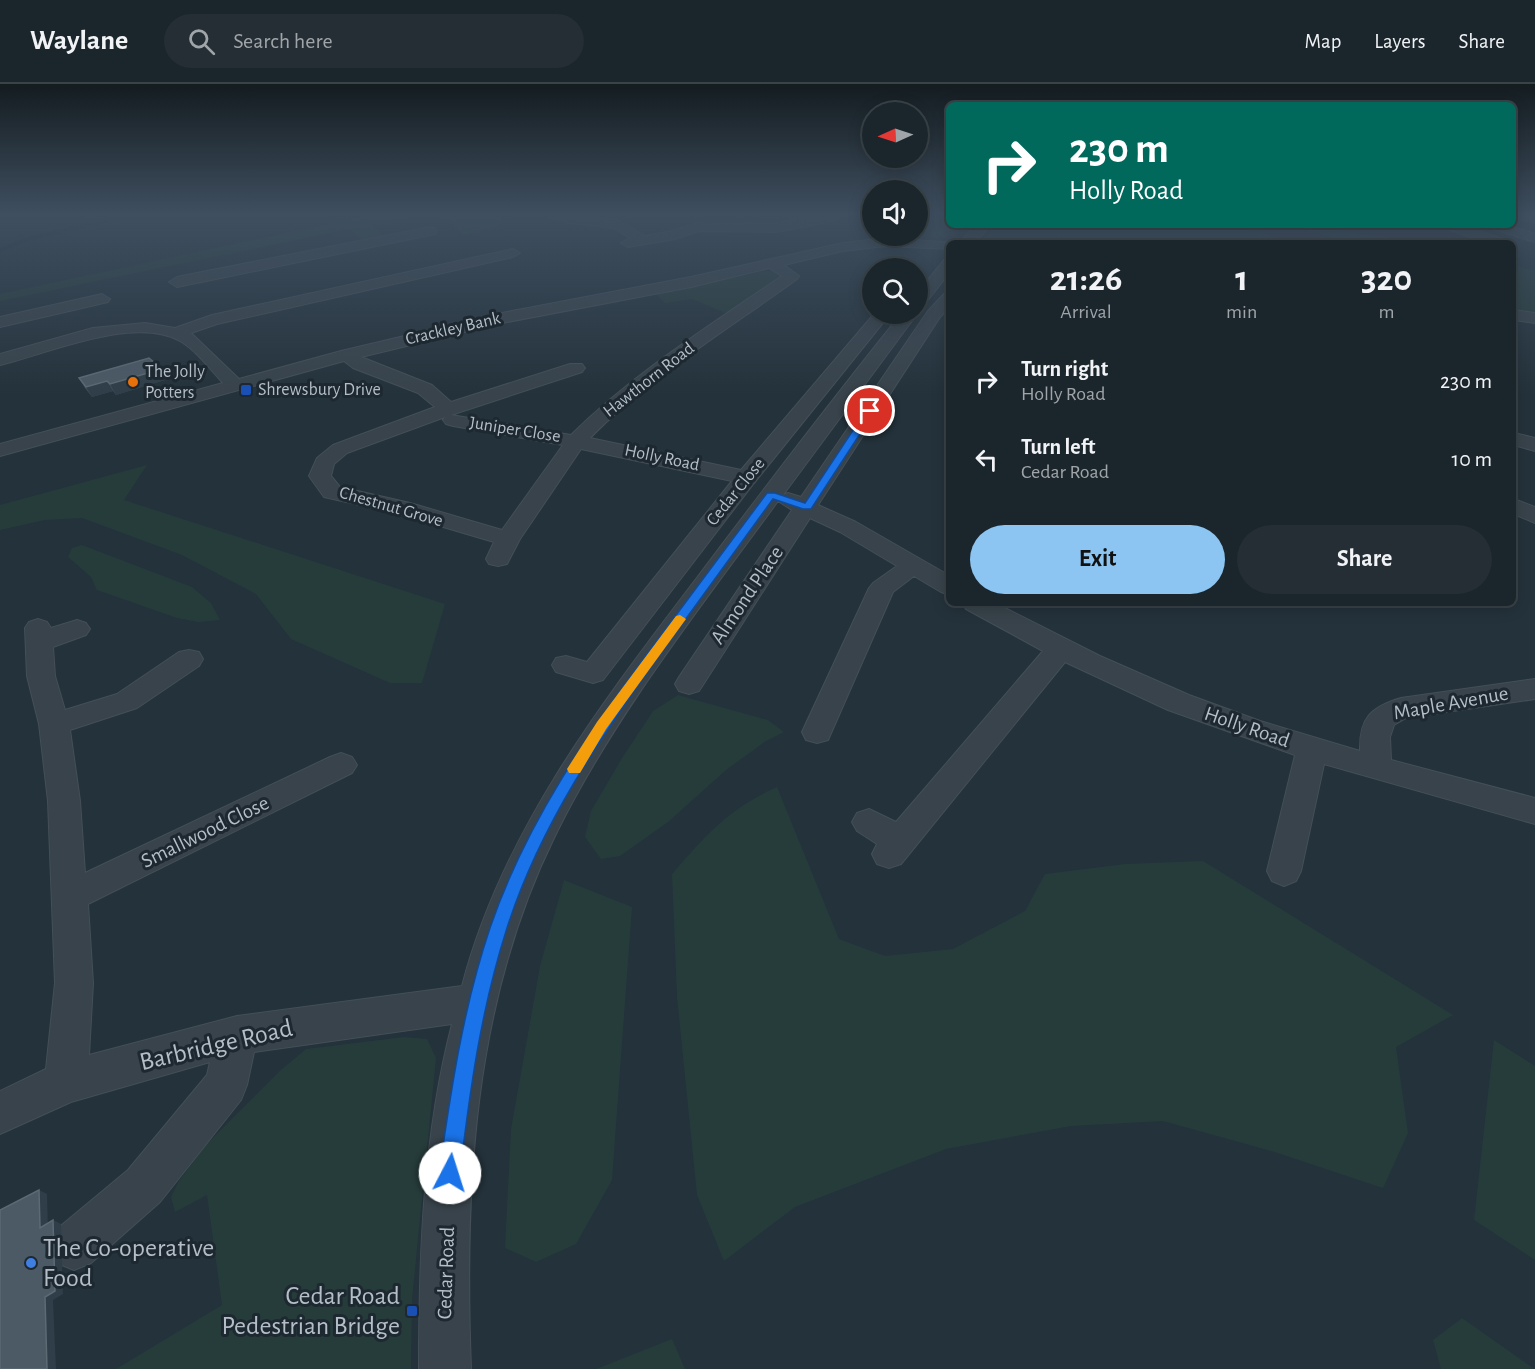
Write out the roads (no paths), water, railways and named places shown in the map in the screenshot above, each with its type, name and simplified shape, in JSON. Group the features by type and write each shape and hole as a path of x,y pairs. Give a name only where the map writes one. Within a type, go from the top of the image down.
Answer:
{"street":[{"path":"177,282 215,274"},
{"path":"278,274 297,301"},
{"path":"176,333 212,320 419,274"},
{"name":"Crackley Bank","path":"0,450 347,354 502,318 725,274"},
{"name":"Hawthorn Road","path":"503,549 577,441 612,405 641,382 792,276 789,274"},
{"path":"928,290 940,274"},
{"path":"0,322 102,299"},
{"path":"807,507 934,314 946,302"},
{"path":"1516,315 1535,318"},
{"name":"Cedar Close","path":"566,665 593,673 759,486 846,356 873,324"},
{"name":"Cedar Road","path":"445,1369 443,1289 451,1150 464,1064 477,1003 503,916 528,853 561,790 601,726 759,486 872,361 901,324"},
{"path":"0,360 43,345 97,333 137,329 176,333 187,338 236,386"},
{"path":"347,354 359,364 425,389 461,418"},
{"path":"846,356 872,361"},
{"name":"Chestnut Grove","path":"503,549 402,508 332,492 320,476 324,462 340,449 461,418 576,368"},
{"path":"200,374 219,369"},
{"path":"97,423 88,408 179,382"},
{"name":"Juniper Close","path":"461,418 577,441"},
{"name":"Holly Road","path":"577,441 682,462 759,486 848,527 946,585"},
{"name":"Almond Place","path":"687,674 807,507"},
{"path":"1516,507 1535,516"},
{"path":"817,732 882,588 914,565"},
{"name":"Holly Road","path":"980,606 1060,650 1209,714 1312,749 1535,811"},
{"path":"66,1082 74,983 64,801 54,724 41,676 39,635 76,630"},
{"path":"869,822 895,848 1060,650"},
{"path":"54,724 127,701 189,659"},
{"name":"Maple Avenue","path":"1376,766 1376,726 1385,713 1401,708 1535,689"},
{"path":"1284,871 1312,749"},
{"name":"Smallwood Close","path":"68,897 341,765"},
{"name":"Barbridge Road","path":"0,1113 66,1082 237,1035 430,1007 477,1003"},
{"path":"74,1246 144,1185 226,1085 237,1035"}],"place":[{"name":"The Jolly Potters","path":"133,382"},
{"name":"Shrewsbury Drive","path":"246,390"},
{"name":"The Co-operative Food","path":"31,1263"},
{"name":"Cedar Road Pedestrian Bridge","path":"412,1311"}]}
